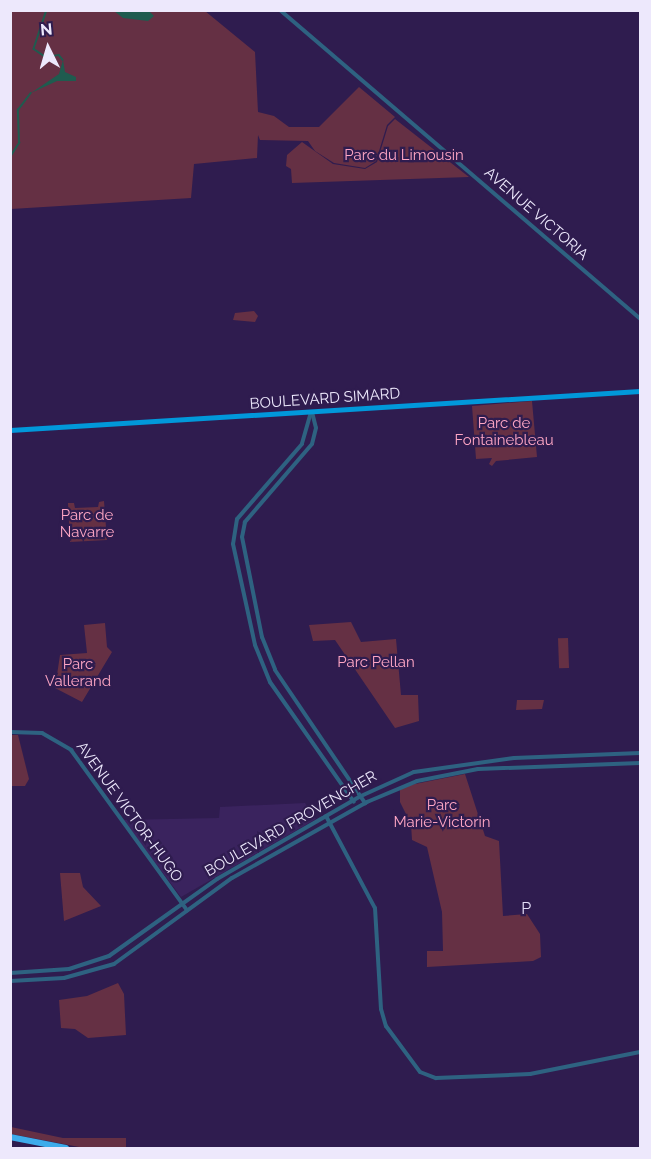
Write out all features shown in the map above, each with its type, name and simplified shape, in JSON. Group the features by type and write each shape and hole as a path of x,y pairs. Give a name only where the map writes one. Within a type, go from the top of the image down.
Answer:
{"highway":[{"path":"10,1137 66,1149"}],"main road":[{"name":"BOULEVARD SIMARD","path":"10,430 640,391"}],"street":[{"name":"AVENUE VICTORIA","path":"280,10 640,319"},
{"path":"311,412 315,422 312,444 245,522 242,537 262,637 274,670 365,803"},
{"path":"311,412 302,444 237,519 233,544 255,645 270,682 358,807"},
{"name":"AVENUE VICTOR-HUGO","path":"10,732 42,733 71,750 187,910"},
{"name":"BOULEVARD PROVENCHER","path":"10,973 69,969 109,956 228,872 361,796 396,779 436,767 514,758 640,753"},
{"name":"BOULEVARD PROVENCHER","path":"10,981 64,978 114,964 143,946 187,910 232,879 365,803 417,781 478,770 640,763"},
{"path":"326,816 375,908 381,1009 386,1026 420,1072 436,1078 530,1074 640,1052"},
{"path":"228,872 232,879"}],"shaded area":[{"path":"114,11 149,11 154,16 148,21 123,18"},
{"path":"63,60 65,72 76,77 76,81 57,81 31,93 59,74"},
{"path":"305,803 316,819 181,897 123,820 219,818 220,807"}],"green space":[{"path":"11,11 205,11 255,52 258,112 274,116 289,127 319,127 359,87 395,117 387,125 376,161 365,168 334,163 315,151 308,141 260,140 258,135 257,158 194,164 191,198 11,209"},
{"name":"Parc du Limousin","path":"395,119 469,177 292,183 291,169 286,166 287,155 302,142 333,164 365,169 377,162 388,126"},
{"path":"254,311 258,316 255,322 233,320 235,313"},
{"name":"Parc de Fontainebleau","path":"532,401 537,457 496,461 492,466 489,464 492,458 476,459 472,406"},
{"name":"Parc de Navarre","path":"104,501 107,540 70,542 68,503 74,503 75,508 98,507 99,502"},
{"name":"Parc Pellan","path":"351,622 361,642 396,639 401,695 418,695 419,721 395,728 335,640 313,641 309,625"},
{"name":"Parc Vallerand","path":"105,623 107,647 112,652 82,702 55,688 60,655 87,653 84,625"},
{"path":"558,638 568,638 569,668 559,668"},
{"path":"517,700 544,700 542,709 516,710"},
{"path":"11,735 18,735 29,779 25,786 11,786"},
{"name":"Parc Marie-Victorin","path":"465,774 485,836 499,841 503,916 527,914 540,934 541,957 533,961 427,967 427,951 443,951 442,912 427,847 412,840 411,824 400,802 400,787"},
{"path":"60,873 80,873 83,887 101,906 64,921"},
{"path":"118,983 124,994 126,1035 88,1038 75,1029 61,1028 59,1000 87,996"},
{"path":"11,1127 63,1138 126,1138 126,1148 79,1147 11,1134"}],"waterway":[{"path":"47,10 34,49 46,57 59,55 63,60"},
{"path":"10,157 19,143 18,110 31,93"}],"district":[{"name":"P","path":"527,909"}]}
